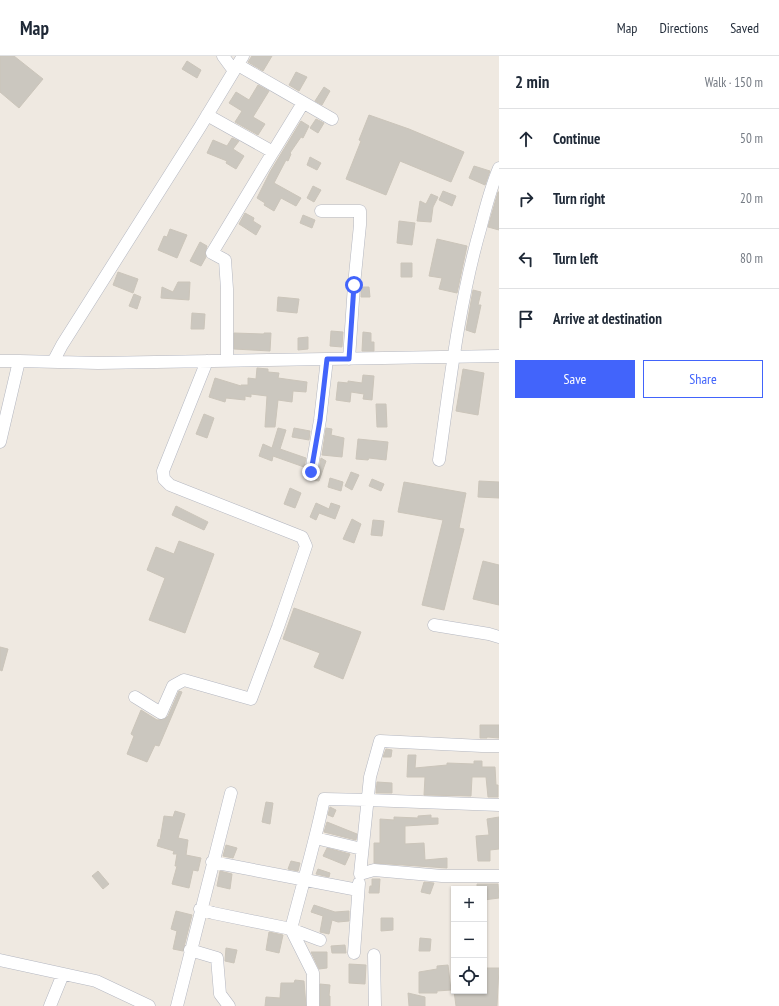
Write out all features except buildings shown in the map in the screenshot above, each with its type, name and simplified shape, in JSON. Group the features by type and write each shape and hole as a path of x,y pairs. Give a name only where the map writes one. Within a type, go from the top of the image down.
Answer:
{"street":[{"path":"223,56 332,119"},
{"path":"53,362 74,324 239,64"},
{"path":"227,360 227,289 225,260 212,253 303,103"},
{"path":"207,115 273,152"},
{"path":"439,460 453,357 461,312 475,247 494,180 499,168"},
{"path":"321,210 360,211 349,359"},
{"path":"0,361 19,360 98,363 499,356"},
{"path":"311,472 320,420 327,359"},
{"path":"0,442 19,360"},
{"path":"135,697 161,713 173,686 184,680 251,699 306,546 302,537 170,485 164,479 163,471 207,361"},
{"path":"434,625 499,637"},
{"path":"354,954 358,890 370,777 380,741 499,746"},
{"path":"176,1006 231,793"},
{"path":"313,1006 313,973 291,929 303,880 316,838 324,799 499,805"},
{"path":"316,838 362,849"},
{"path":"212,862 358,890"},
{"path":"360,874 374,870 442,876 499,876"},
{"path":"200,909 291,929 320,940"},
{"path":"190,950 217,958 220,994 230,1006"},
{"path":"374,955 374,1006"},
{"path":"0,960 96,981 144,1005"},
{"path":"50,1006 63,974"}],"route":[{"path":"311,472 320,420 327,359 349,359 354,285"}]}
